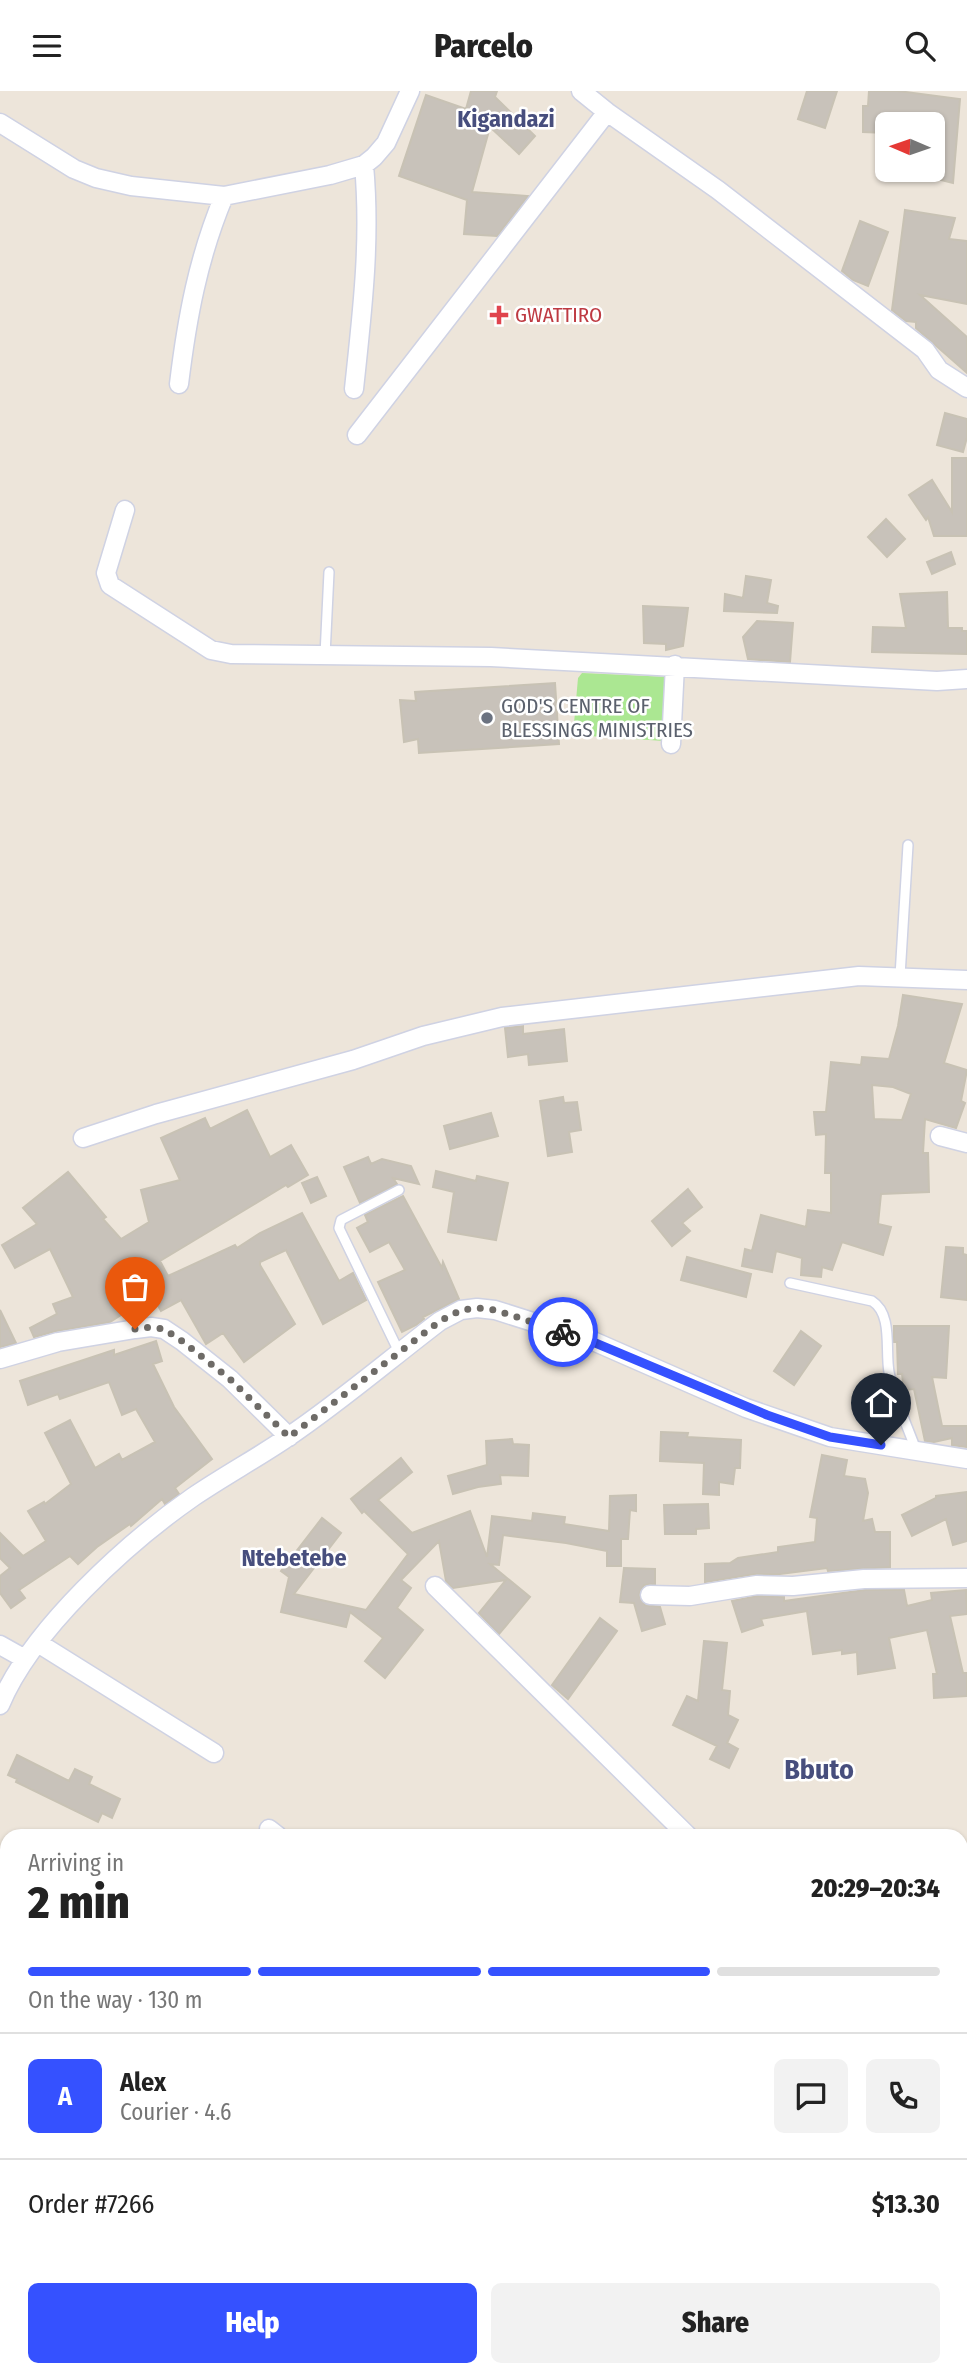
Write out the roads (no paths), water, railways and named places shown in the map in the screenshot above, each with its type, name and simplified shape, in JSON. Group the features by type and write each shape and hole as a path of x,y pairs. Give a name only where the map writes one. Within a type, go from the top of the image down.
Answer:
{"street":[{"path":"0,123 74,170 96,178 131,186 224,196 330,175 364,165 386,143 410,91"},
{"path":"581,91 718,190 925,350 939,370 967,388"},
{"path":"357,435 607,112"},
{"path":"354,389 367,272 364,165"},
{"path":"179,384 195,281 210,229 224,196"},
{"path":"125,510 106,573 110,586 211,650 231,654 491,657 937,681 967,679"},
{"path":"671,744 675,665"},
{"path":"83,1138 156,1114 353,1060 423,1036 502,1017 859,976 967,980"},
{"path":"940,1136 967,1143"},
{"path":"0,1705 25,1659 38,1643 93,1580 145,1534 193,1497 289,1437 398,1352 440,1321 461,1310 495,1310 593,1342 747,1408 830,1437 967,1459"},
{"path":"0,1359 58,1342 151,1327 164,1329 230,1379 289,1437"},
{"path":"650,1595 690,1596 757,1585 793,1586 864,1579 967,1579"},
{"path":"435,1586 681,1829"},
{"path":"38,1643 214,1753"},
{"path":"0,1645 25,1659"}],"lane":[{"path":"325,655 329,572"},
{"path":"900,976 908,845"},
{"path":"398,1352 339,1228 341,1220 400,1190"},
{"path":"790,1283 872,1301 879,1305 884,1315 889,1373 916,1450"}],"place":[{"name":"GWATTIRO","path":"499,315"},
{"name":"GOD'S CENTRE OF BLESSINGS MINISTRIES","path":"487,718"}],"district":[{"name":"Kigandazi","path":"506,119"},
{"name":"Ntebetebe","path":"294,1558"},
{"name":"Bbuto","path":"819,1769"}]}
